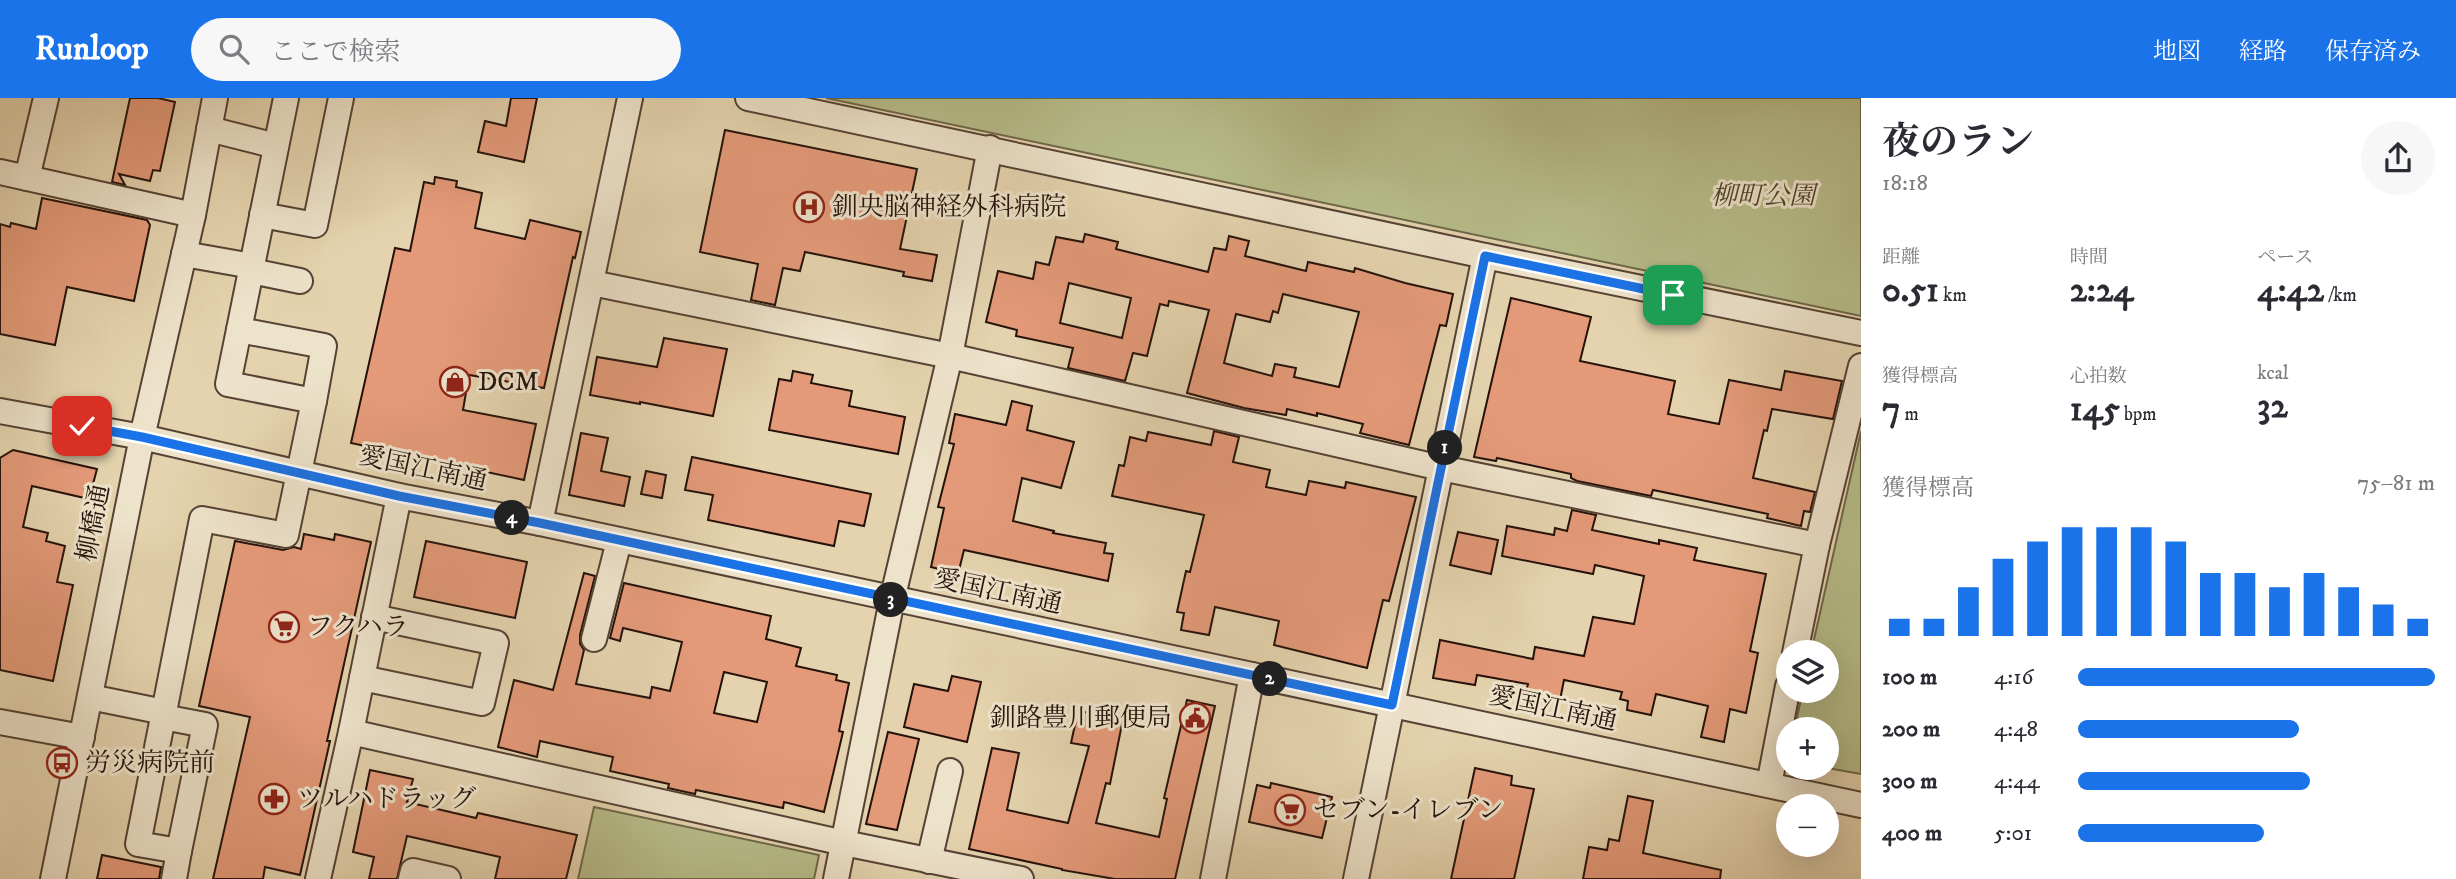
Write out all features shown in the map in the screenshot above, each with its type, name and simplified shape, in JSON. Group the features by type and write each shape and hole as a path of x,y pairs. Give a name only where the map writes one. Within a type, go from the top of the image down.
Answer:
{"street":[{"path":"27,178 46,98"},
{"name":"柳橋通","path":"53,879 142,437 193,215 215,98"},
{"path":"286,98 228,384 314,401"},
{"path":"262,215 315,225 341,98"},
{"path":"540,523 631,98"},
{"path":"748,98 1485,256 1861,333"},
{"path":"209,130 276,146"},
{"path":"836,879 892,600 950,356 990,148"},
{"path":"0,172 193,215"},
{"path":"184,254 300,281"},
{"path":"1356,879 1485,256"},
{"path":"592,283 950,356 1441,468 1817,545"},
{"path":"179,852 138,844 202,519 286,535 324,346 239,330"},
{"path":"1798,640 1817,545 1861,366"},
{"name":"愛国江南通","path":"0,411 142,437 399,496 540,523 1861,805"},
{"path":"318,879 399,496"},
{"path":"594,639 619,541"},
{"path":"362,678 482,704 496,643 374,617"},
{"path":"1213,879 1252,675"},
{"path":"90,697 205,725 174,879"},
{"path":"1769,785 1785,703"},
{"path":"0,722 82,737"},
{"path":"351,732 844,843 1021,879"},
{"path":"929,861 950,771"},
{"path":"411,879 413,871 448,879"}],"green space":[{"name":"柳町公園","path":"826,98 1861,98 1861,316"},
{"path":"1861,431 1861,774 1839,770 1839,717 1797,717 1800,703 1839,703 1839,640 1814,640"},
{"path":"594,807 819,855 814,879 578,879"}],"building":[{"path":"130,98 158,98 175,102 160,171 153,170 150,181 119,174 125,185 112,182"},
{"path":"511,98 537,98 524,162 478,152 485,121 506,126"},
{"name":"釧央脳神経外科病院","path":"725,130 917,169 900,249 937,255 932,281 903,276 904,272 805,252 800,271 783,268 775,305 751,300 758,264 700,252"},
{"name":"DCM","path":"435,177 457,181 456,187 482,193 475,228 525,239 530,220 581,232 544,388 469,375 463,410 536,424 524,480 351,443 395,248 410,251 424,182 434,184"},
{"path":"42,198 147,220 150,225 134,301 67,287 55,345 0,334 0,224 10,227 11,223 36,229"},
{"path":"1085,234 1118,242 1116,249 1208,272 1214,248 1226,250 1229,236 1249,241 1245,256 1306,271 1308,262 1354,272 1355,268 1453,294 1446,326 1440,325 1409,445 1360,433 1363,424 1317,413 1317,416 1287,409 1286,415 1244,408 1187,393 1209,310 1169,301 1168,306 1160,304 1147,356 1133,353 1125,381 1068,368 1073,348 1016,336 1017,330 986,322 998,271 1033,279 1036,262 1049,265 1056,237 1083,242","holes":["1069,283 1131,298 1122,338 1060,323","1283,294 1359,312 1339,387 1294,377 1296,368 1275,364 1272,376 1224,363 1236,314 1270,322 1273,311 1278,313"]},
{"path":"1511,298 1591,317 1580,361 1675,381 1668,414 1719,424 1729,380 1781,390 1785,371 1842,381 1833,419 1772,409 1767,431 1764,430 1753,478 1815,492 1810,512 1804,511 1801,526 1767,518 1768,514 1653,490 1651,496 1577,481 1571,478 1571,474 1497,458 1496,461 1474,457"},
{"path":"664,338 727,349 713,416 590,395 597,357 657,367"},
{"path":"793,371 813,375 811,383 852,391 849,406 905,417 898,454 769,430 779,379 791,381"},
{"path":"1012,401 1032,406 1027,430 1074,442 1061,488 1022,478 1013,521 1054,531 1053,533 1106,543 1104,553 1113,554 1108,581 964,550 958,574 931,567 944,508 938,507 954,444 949,443 955,414 1006,425"},
{"path":"1214,431 1239,437 1233,462 1270,470 1266,487 1306,495 1309,481 1345,488 1346,482 1416,497 1389,601 1383,600 1367,668 1274,645 1279,621 1215,607 1209,635 1181,630 1184,613 1177,612 1186,571 1190,572 1204,515 1112,496 1119,465 1124,466 1130,437 1146,441 1148,432 1211,445"},
{"path":"581,433 608,438 601,471 630,477 624,506 569,495"},
{"path":"13,450 97,469 89,499 32,486 23,527 48,533 46,541 65,546 57,582 73,585 53,681 0,670 0,458"},
{"path":"692,457 871,494 864,526 839,521 834,546 708,520 713,495 685,490"},
{"path":"646,471 666,475 662,498 641,494"},
{"path":"1572,510 1596,515 1592,530 1659,544 1659,540 1697,548 1694,560 1766,574 1750,651 1758,653 1746,713 1730,709 1724,742 1701,737 1708,706 1656,694 1651,715 1627,710 1628,701 1620,699 1622,692 1564,680 1560,700 1526,692 1528,684 1477,675 1475,685 1433,678 1440,640 1533,659 1535,647 1584,656 1593,617 1634,624 1644,576 1595,565 1593,574 1502,556 1507,526 1554,535 1555,528 1567,531"},
{"path":"1458,532 1498,540 1491,574 1450,565"},
{"name":"フクハラ","path":"304,534 334,540 335,534 371,542 300,875 265,867 263,879 213,879 250,717 199,706 235,541 283,550 294,547 301,549"},
{"path":"426,541 527,562 515,618 414,597"},
{"path":"584,573 595,576 580,635 580,644 584,650 576,684 650,698 652,687 670,691 682,642 623,628 620,641 610,638 624,583 771,616 766,639 801,648 796,666 837,675 836,680 849,683 839,731 843,732 824,812 784,802 783,808 696,790 695,794 668,788 669,784 610,771 613,757 540,741 537,757 498,747 514,680 553,690","holes":["724,672 767,682 757,722 714,713"]},
{"path":"952,676 981,682 967,742 904,727 914,684 948,691"},
{"path":"1187,700 1215,706 1175,879 1115,879 969,849 992,748 1019,753 1007,810 1068,823 1089,746 1071,743 1078,711 1123,719 1110,784 1106,783 1096,823 1159,837 1167,799 1164,798"},
{"path":"888,732 919,739 897,830 866,824"},
{"path":"1475,768 1512,776 1511,785 1534,789 1514,879 1451,879"},
{"path":"370,770 413,779 407,802 476,818 478,813 577,835 566,879 495,879 500,857 407,836 397,879 369,879 374,857 353,852"},
{"name":"セブン-イレブン","path":"1271,783 1332,797 1322,838 1249,822 1257,785 1270,788"},
{"path":"1628,796 1653,801 1643,853 1721,870 1720,879 1583,879 1589,847 1607,850 1609,839 1619,841"},
{"path":"102,855 161,867 159,879 97,879"}],"place":[{"name":"釧央脳神経外科病院","path":"809,207"},
{"name":"DCM","path":"455,382"},
{"name":"フクハラ","path":"284,627"},
{"name":"釧路豊川郵便局","path":"1195,718"},
{"name":"労災病院前","path":"62,763"},
{"name":"ツルハドラッグ","path":"274,799"},
{"name":"セブン-イレブン","path":"1290,810"}],"route":[{"path":"82,426 142,437 399,496 540,523 1392,705 1485,256 1673,295"}]}
